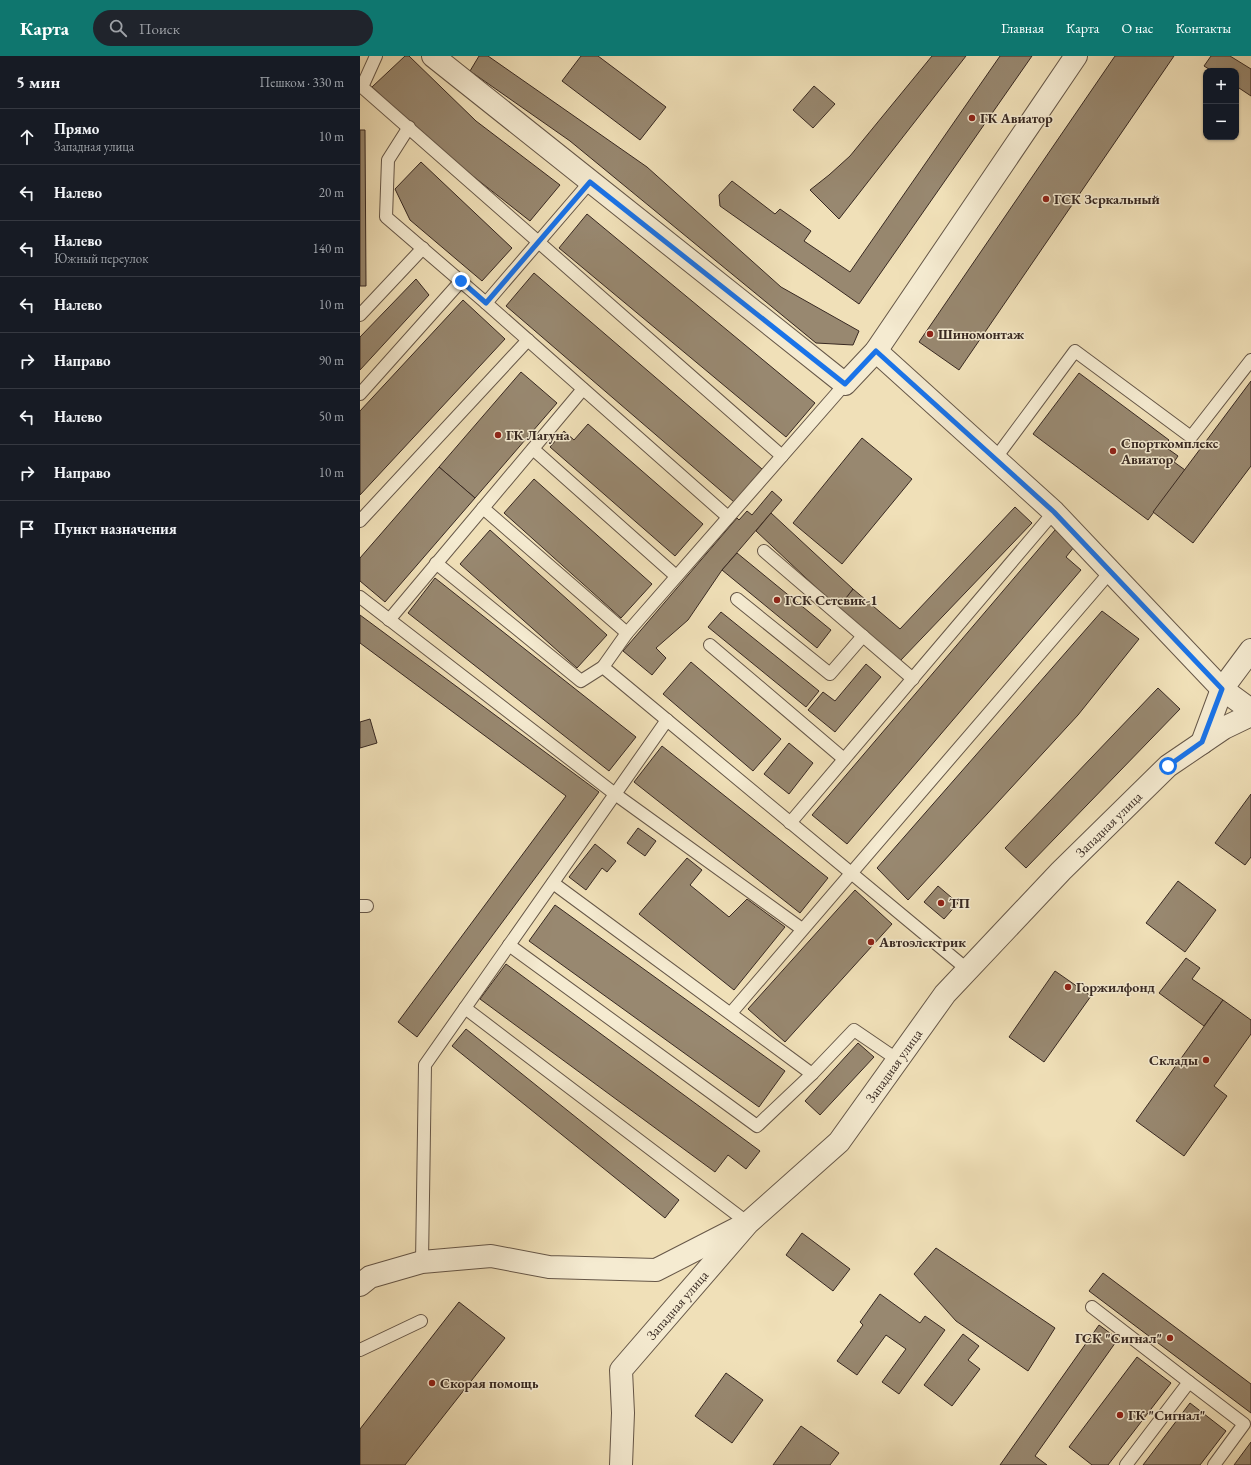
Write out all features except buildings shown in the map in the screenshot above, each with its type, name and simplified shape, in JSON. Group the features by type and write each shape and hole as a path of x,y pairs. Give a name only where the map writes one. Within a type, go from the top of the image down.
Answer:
{"street":[{"path":"433,56 845,384 876,351 1076,56"},
{"path":"876,351 1054,512 1222,689 1251,710"},
{"path":"1202,742 1222,689 1251,650"},
{"name":"Западная улица","path":"621,1465 623,1413 621,1370 748,1223 839,1142 945,994 1061,871 1168,766 1224,728 1251,715"},
{"path":"360,1285 370,1277 422,1262 491,1256 549,1267 656,1270 748,1223"}],"lane":[{"path":"376,56 362,86 782,456"},
{"path":"409,127 388,160 386,217 461,281 728,517"},
{"path":"486,303 590,182"},
{"path":"360,315 423,248"},
{"path":"360,394 461,281"},
{"path":"360,521 528,340"},
{"path":"995,459 1075,351 1191,437 1251,360"},
{"path":"436,562 581,681 603,667 627,633 845,384"},
{"path":"389,620 436,562 583,389"},
{"path":"533,449 676,576"},
{"path":"483,508 627,633"},
{"path":"790,823 1054,512"},
{"path":"764,551 913,679"},
{"path":"731,1013 1110,571"},
{"path":"360,597 615,794 802,929"},
{"path":"737,599 830,674 863,636"},
{"path":"710,646 844,759"},
{"path":"603,667 968,970"},
{"path":"422,1262 425,1065 667,720"},
{"path":"553,883 812,1074"},
{"path":"509,945 757,1126 812,1074 854,1030 898,1060"},
{"path":"465,1008 748,1223"},
{"path":"1092,1307 1244,1424 1214,1465"},
{"path":"360,1350 421,1321"},
{"path":"1126,1465 1189,1382"}],"place":[{"name":"ГК Авиатор","path":"972,118"},
{"name":"ГСК Зеркальный","path":"1046,199"},
{"name":"Шиномонтаж","path":"930,334"},
{"name":"ГК Лагуна","path":"498,435"},
{"name":"Спорткомплекс Авиатор","path":"1113,451"},
{"name":"ГСК Сетевик-1","path":"777,600"},
{"name":"ТП","path":"941,903"},
{"name":"Автоэлектрик","path":"871,942"},
{"name":"Горжилфонд","path":"1068,987"},
{"name":"Склады","path":"1206,1060"},
{"name":"ГСК \"Сигнал\"","path":"1170,1338"},
{"name":"Скорая помощь","path":"432,1383"},
{"name":"ГК \"Сигнал\"","path":"1120,1415"}],"route":[{"path":"461,281 486,303 590,182 845,384 876,351 1054,512 1222,689 1202,742 1168,766"}]}
